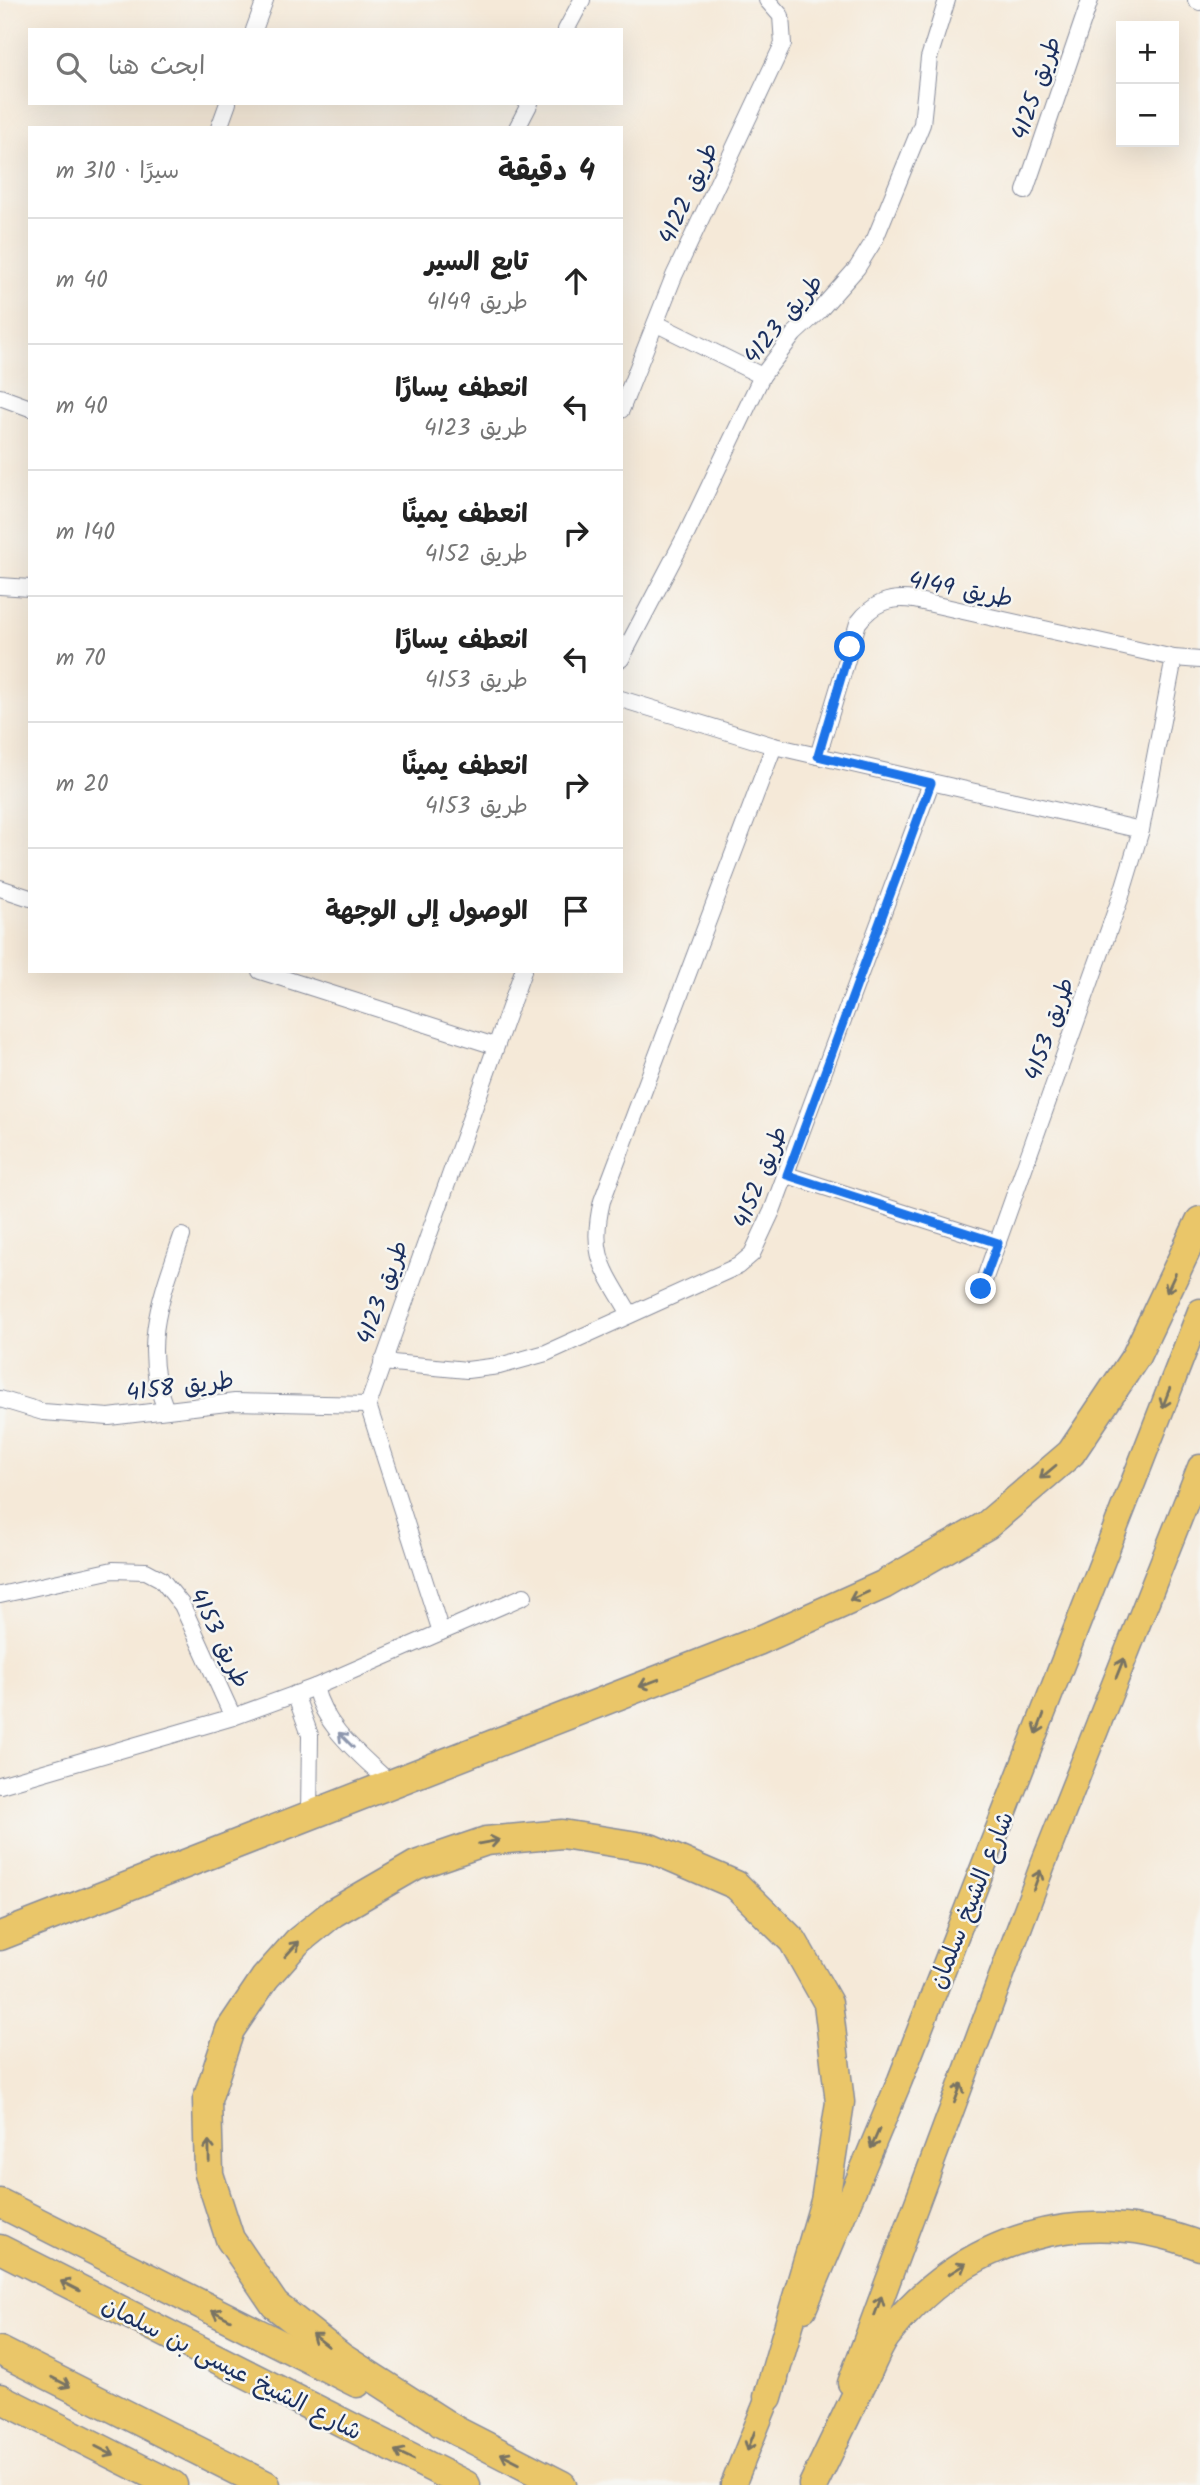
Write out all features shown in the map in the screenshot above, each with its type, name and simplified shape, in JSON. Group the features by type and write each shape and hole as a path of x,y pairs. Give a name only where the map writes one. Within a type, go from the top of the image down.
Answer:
{"highway":[{"path":"0,1936 758,1641 883,1586 986,1525 1071,1453 1136,1356 1200,1221"},
{"path":"458,2432 341,2357 275,2305 230,2239 209,2174 207,2100 230,2030 265,1978 297,1942 333,1913 416,1865 486,1841 562,1834 650,1848 736,1885 793,1941 828,2003 840,2102 825,2201 768,2397"},
{"path":"0,2203 318,2365 562,2485"},
{"path":"812,2485 885,2337 940,2280 984,2252 1055,2228 1108,2225 1184,2240 1200,2246"},
{"name":"شارع الشيخ عيسى بن سلمان","path":"0,2249 466,2485"},
{"path":"0,2351 266,2485"},
{"path":"0,2398 173,2485"}],"main road":[{"name":"شارع الشيخ سلمان","path":"733,2485 910,2054 1200,1311"},
{"path":"812,2485 1043,1864 1200,1467"}],"street":[{"path":"255,28 265,0"},
{"path":"567,28 582,0"},
{"name":"طريق 4122","path":"623,405 674,276 783,44 781,16 767,0"},
{"name":"طريق 4123","path":"623,655 687,533 762,376 788,341 820,311 857,268 875,239 922,124 929,58 947,0"},
{"name":"طريق 4125","path":"1025,191 1090,0"},
{"path":"220,126 227,105"},
{"path":"518,126 529,105"},
{"path":"657,324 762,376"},
{"path":"0,397 28,407"},
{"path":"0,586 28,589"},
{"name":"طريق 4149","path":"818,756 858,623 875,605 887,600 914,600 1174,658 1200,660"},
{"name":"طريق 4153","path":"981,1289 1141,830 1174,658"},
{"path":"623,704 774,746 1141,830"},
{"path":"630,1314 600,1261 595,1242 602,1201 774,746"},
{"name":"طريق 4152","path":"382,1362 467,1370 499,1366 546,1353 738,1266 752,1254 787,1175 931,783"},
{"path":"0,888 28,897"},
{"path":"266,973 495,1046"},
{"name":"طريق 4123","path":"368,1405 522,973"},
{"path":"787,1175 998,1243"},
{"path":"166,1410 156,1386 152,1363 163,1290 182,1236"},
{"name":"طريق 4158","path":"0,1399 43,1412 109,1418 264,1401 368,1405"},
{"path":"368,1405 441,1632"},
{"name":"طريق 4153","path":"0,1595 113,1570 138,1570 161,1579 182,1605 233,1717"},
{"name":"طريق 4153","path":"0,1785 233,1717 315,1687 524,1596"},
{"path":"315,1687 321,1708 333,1727 391,1784"},
{"path":"295,1694 310,1735 309,1816"}],"route":[{"path":"850,647 818,756 931,783 787,1175 998,1243 981,1289"}]}
